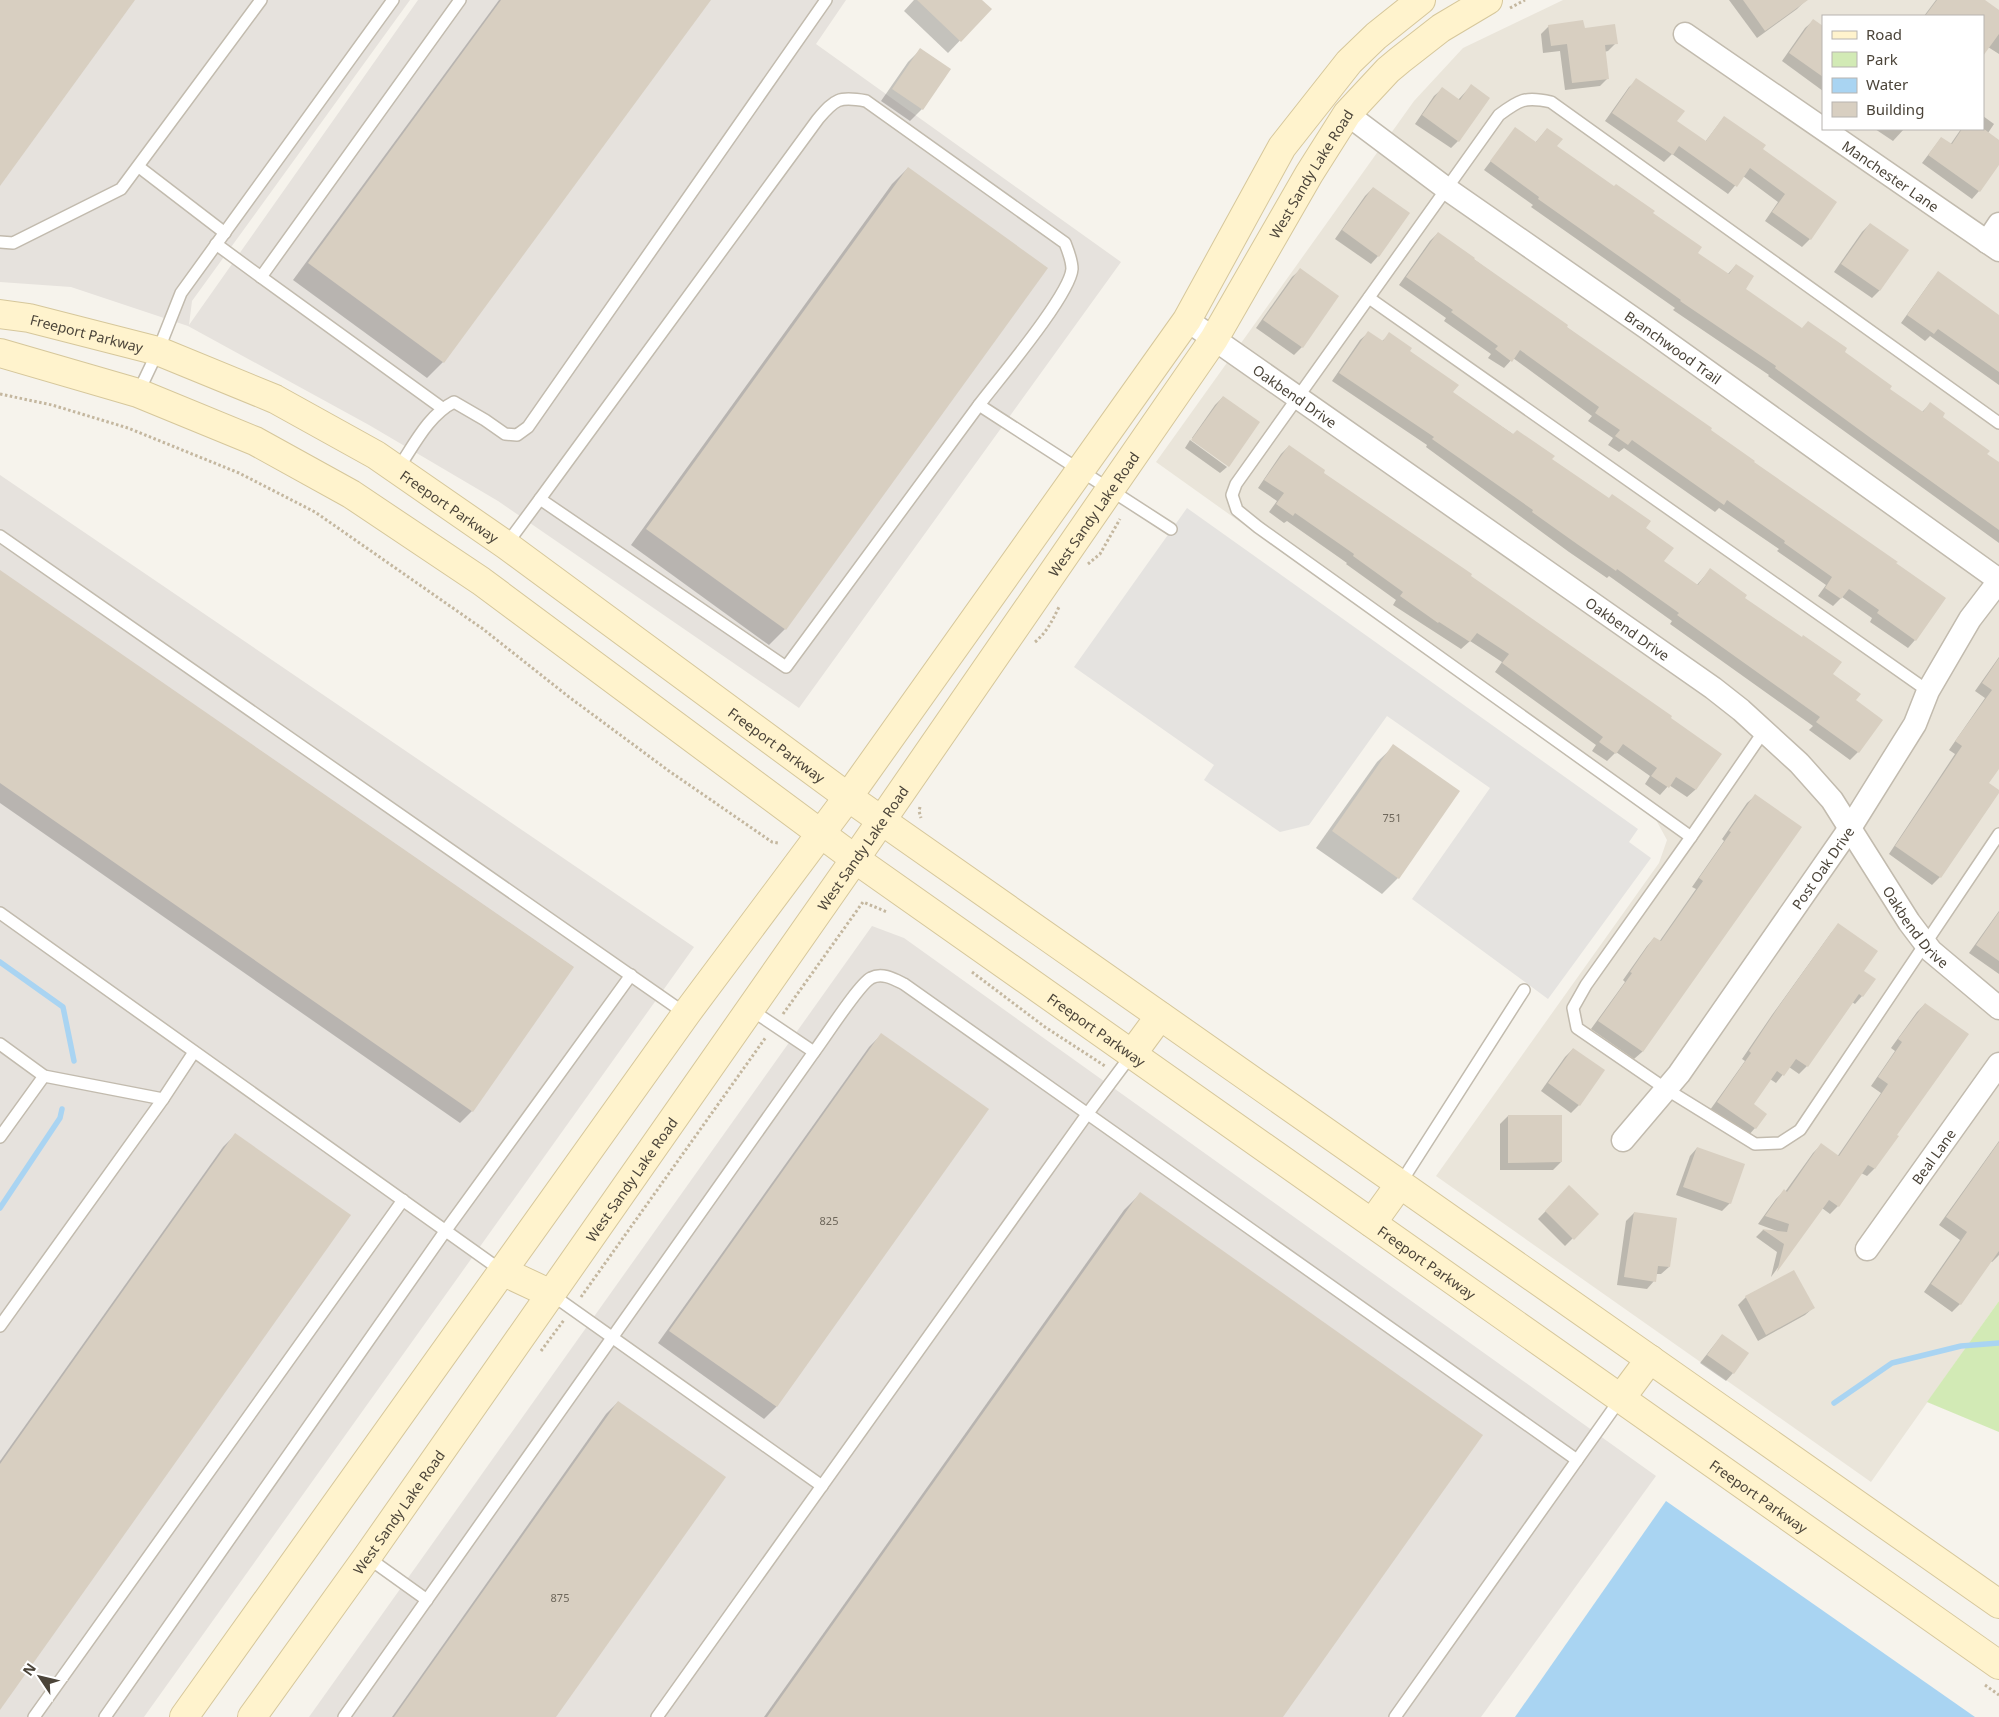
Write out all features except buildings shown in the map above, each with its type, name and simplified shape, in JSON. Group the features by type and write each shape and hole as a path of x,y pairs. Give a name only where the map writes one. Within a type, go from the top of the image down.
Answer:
{"main road":[{"path":"184,1717 686,1014 848,797 1187,320 1282,147 1348,62 1405,4 1426,40"},
{"name":"West Sandy Lake Road","path":"252,1717 855,859 1214,339 1309,174 1347,114 1388,70 1426,40 1469,10 1498,4"},
{"name":"Freeport Parkway","path":"0,314 29,318 158,351 275,398 376,455 506,545 848,797 882,820"},
{"path":"0,353 138,393 255,441 351,494 481,581 820,833"},
{"path":"481,581 506,545"},
{"path":"882,820 1999,1604"},
{"name":"Freeport Parkway","path":"820,833 1124,1064 1372,1223 1999,1665"},
{"path":"1124,1064 1160,1016"},
{"path":"1372,1223 1400,1184"},
{"path":"502,1271 551,1294"},
{"path":"1621,1398 1650,1360"}],"street":[{"name":"Manchester Lane","path":"1685,34 1822,125"},
{"name":"Branchwood Trail","path":"1347,114 1447,189 1647,328 1999,581"},
{"name":"Manchester Lane","path":"1830,130 1995,239"},
{"name":"Oakbend Drive","path":"1187,320 1713,688 1764,731 1799,763 1832,800 1931,951 1999,1008"},
{"name":"Post Oak Drive","path":"1623,1140 1685,1066 1850,828 1915,724 1928,691 1970,619 1999,581"},
{"name":"Beal Lane","path":"1867,1249 1999,1064"}],"lane":[{"path":"0,242 13,243 121,189 261,0"},
{"path":"138,393 158,351 181,293 393,0"},
{"path":"261,277 460,0"},
{"path":"397,470 442,408 454,402 505,434 517,435 528,427 826,0"},
{"path":"506,545 818,119 831,104 847,97 866,101 1065,243 1070,254 1072,270 1061,297 979,405 786,668 540,499"},
{"path":"1691,838 1258,527 1237,510 1232,495 1236,484 1499,115 1517,101 1532,98 1551,102 1999,423"},
{"path":"138,167 225,233"},
{"path":"216,244 442,408"},
{"path":"1369,298 1928,691"},
{"path":"979,405 1172,529"},
{"path":"0,536 686,1014"},
{"path":"1764,731 1691,838 1586,985 1573,1008 1577,1028 1666,1089 1755,1144 1780,1143 1800,1130 1999,834"},
{"path":"0,913 502,1271"},
{"path":"105,1717 446,1230 631,975"},
{"path":"344,1717 859,990 871,978 885,975 904,984 1577,1460"},
{"path":"1400,1184 1524,990"},
{"path":"750,1008 814,1052"},
{"path":"0,1044 44,1076 163,1099"},
{"path":"0,1326 163,1099 194,1052"},
{"path":"657,1717 1124,1064"},
{"path":"0,1137 44,1076"},
{"path":"34,1717 403,1200"},
{"path":"551,1294 822,1486"},
{"path":"1395,1717 1621,1398"},
{"path":"366,1557 427,1600"}],"path":[{"path":"1498,4 1525,0"},
{"path":"0,394 52,405 128,428 239,473 316,512 484,629 569,697 669,771 772,842 778,843"},
{"path":"863,902 888,912"},
{"path":"967,968 1045,1028 1124,1064"}],"shaded area":[{"path":"0,0 410,0 192,301 189,325 418,0 846,0 816,44 1121,262 799,708 498,501 369,425 188,326 71,287 0,282"},
{"path":"1563,0 1999,0 1999,1301 1871,1482 1436,1176 1659,863 1667,840 1655,818 1156,462 1414,101 1463,48"},
{"path":"0,475 694,947 144,1717 0,1717"},
{"path":"1187,508 1638,829 1629,842 1651,858 1548,999 1412,899 1490,788 1387,716 1309,825 1280,832 1204,780 1214,765 1074,667"},
{"path":"872,926 904,938 1656,1476 1481,1717 309,1717"}],"green space":[{"path":"1999,1301 1999,1432 1927,1402"}],"water":[{"path":"1666,1501 1975,1717 1515,1717"}],"waterway":[{"path":"0,962 63,1007 74,1061"},
{"path":"0,1208 60,1118 62,1109"},
{"path":"1834,1403 1892,1363 1961,1346 1999,1343"}]}
